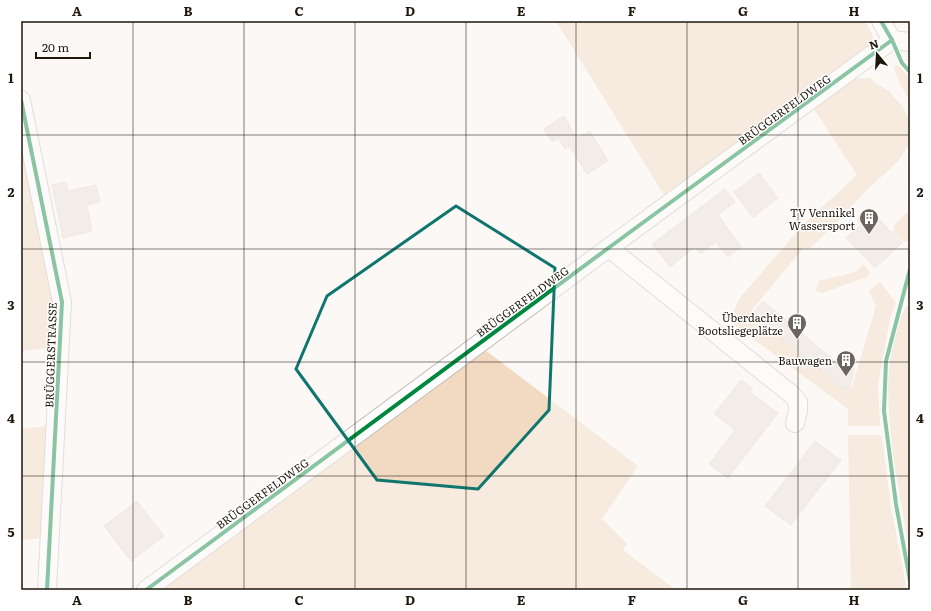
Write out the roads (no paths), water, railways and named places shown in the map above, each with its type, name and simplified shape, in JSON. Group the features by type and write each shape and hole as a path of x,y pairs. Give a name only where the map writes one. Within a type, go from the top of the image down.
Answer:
{"street":[{"path":"881,21 892,40 910,42"},
{"name":"BRÜGGERFELDWEG","path":"146,590 892,40"},
{"name":"BRÜGGERSTRASSE","path":"21,100 62,302 47,590"},
{"path":"609,248 791,394 798,402 795,423"}],"place":[{"name":"TV Vennikel Wassersport","path":"869,235"},
{"name":"Überdachte Bootsliegeplätze","path":"797,340"},
{"name":"Bauwagen","path":"846,377"}]}
